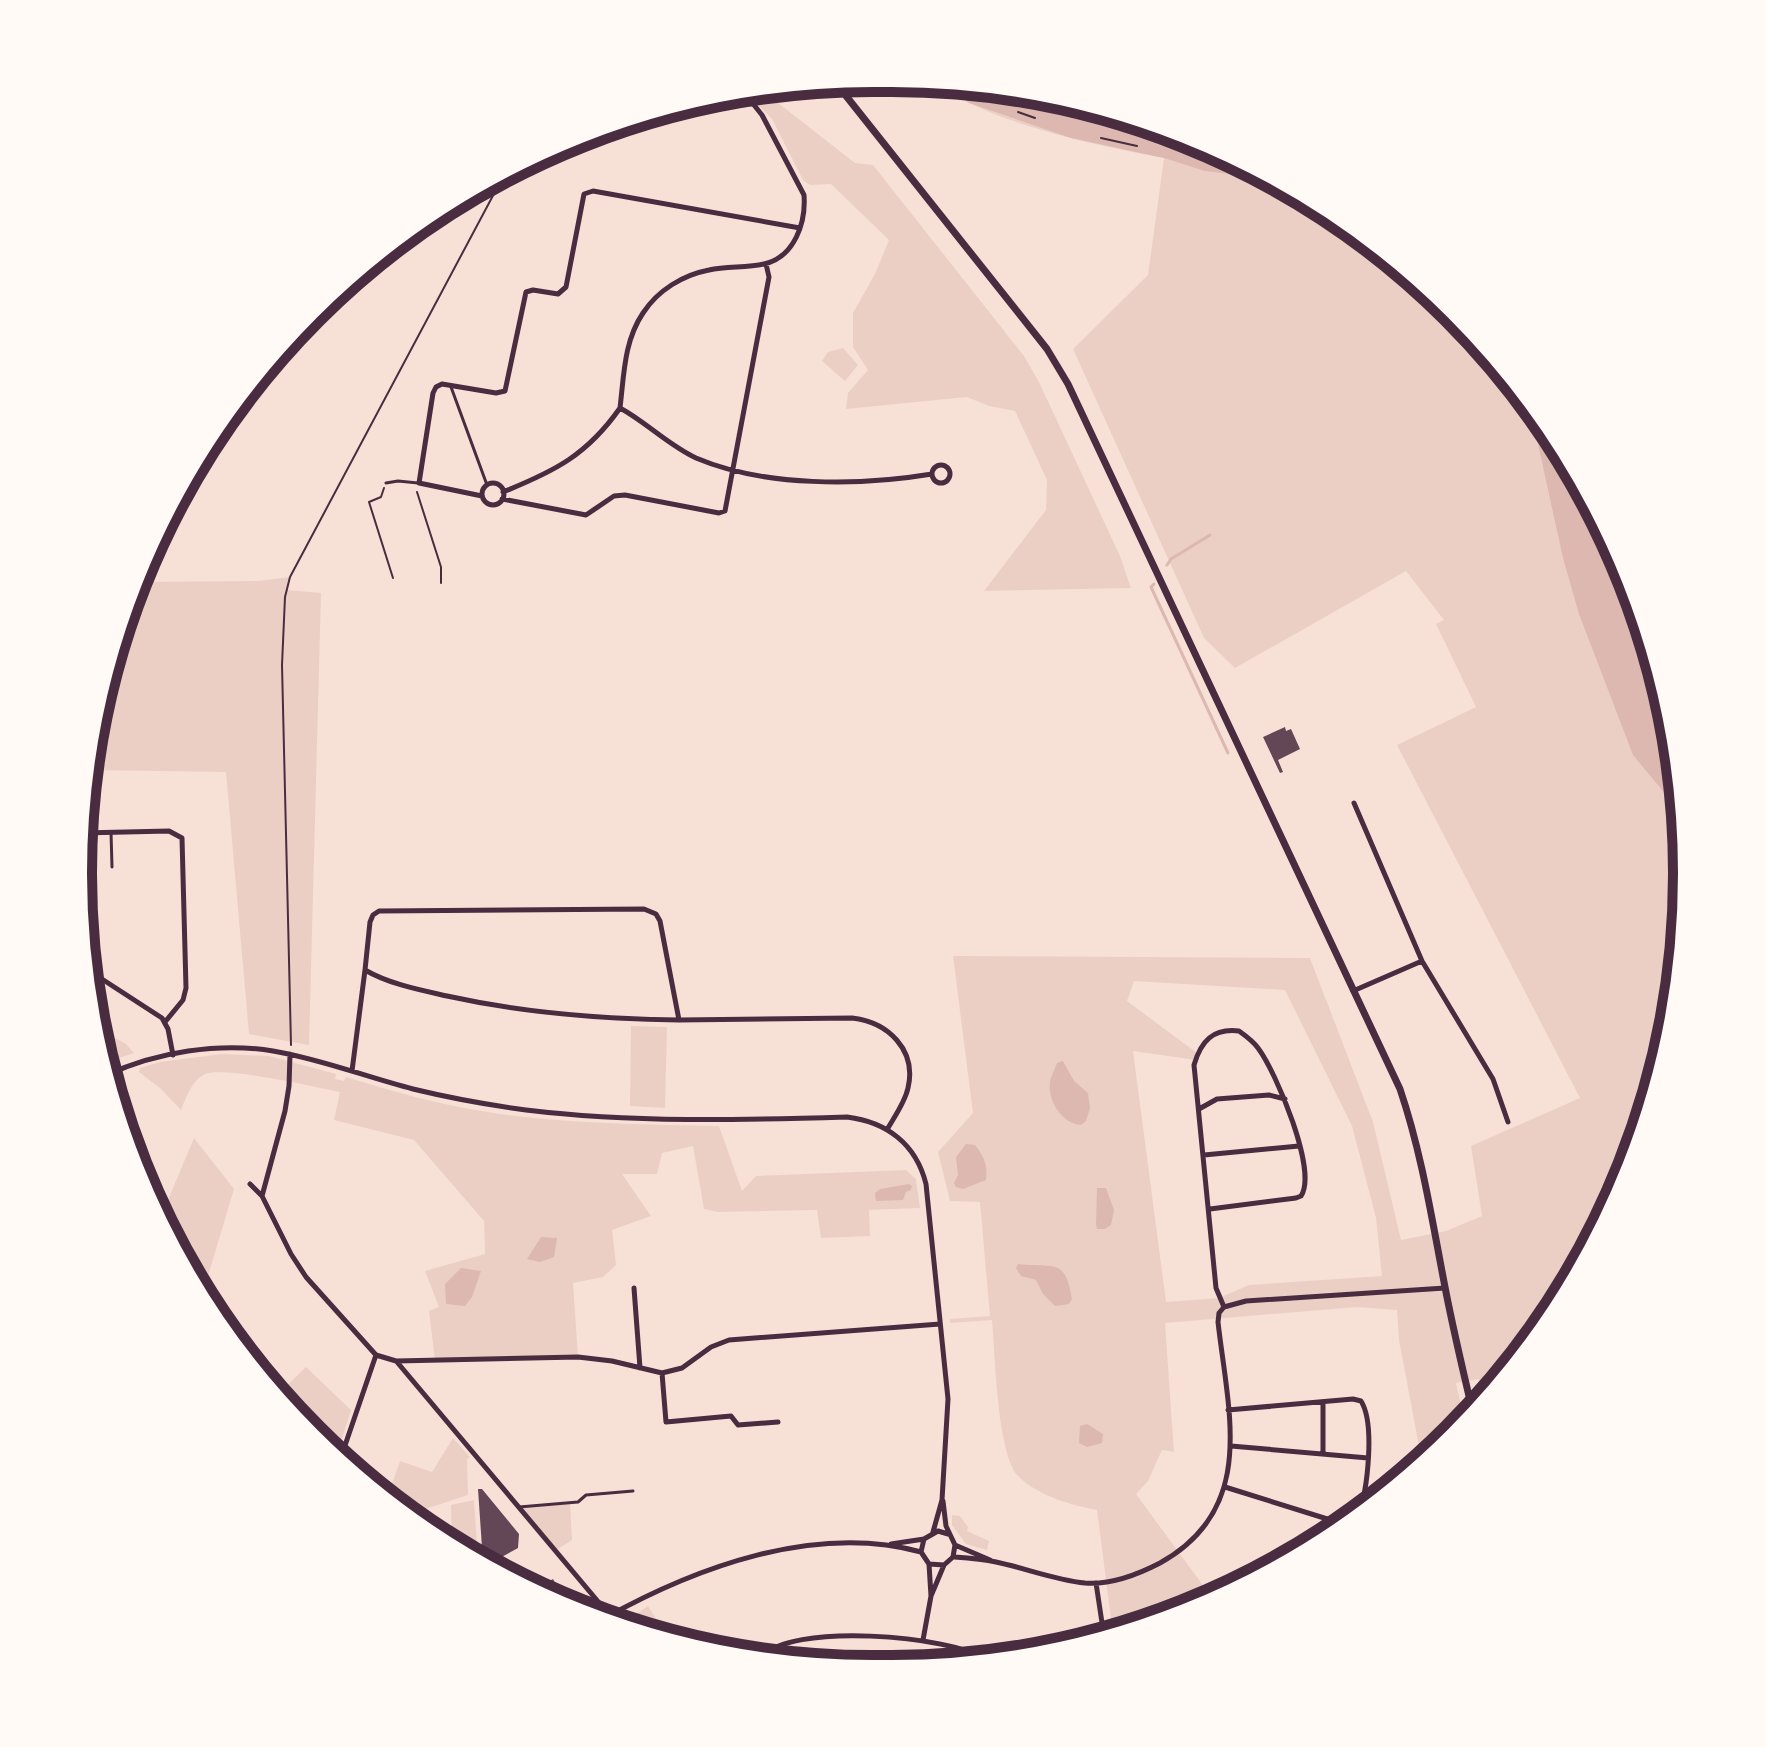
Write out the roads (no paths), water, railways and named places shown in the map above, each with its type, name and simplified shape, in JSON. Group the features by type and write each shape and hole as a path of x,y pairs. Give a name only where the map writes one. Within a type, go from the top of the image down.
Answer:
{"main road":[{"path":"844,93 1058,365 1400,1089 1426,1180 1445,1288 1470,1399"}],"street":[{"path":"503,492 574,458 607,426 620,408 628,345 644,310 656,297 671,285 698,273 766,264 787,251 800,228 805,207 804,195 762,115 750,102"},
{"path":"482,496 419,483 433,393 436,387 451,384 496,393 505,391 526,292 533,290 558,294 565,290 582,198 588,191 800,228"},
{"path":"482,496 491,505 502,499 586,515 614,496 625,495 719,513 725,511 769,277 766,264"},
{"path":"620,408 677,447 698,458 735,469 831,482 871,482 932,474"},
{"path":"482,496 487,485 499,485 503,492 502,499"},
{"path":"1354,803 1422,961 1493,1079 1508,1122"},
{"path":"94,833 169,831 182,838 186,994 165,1022"},
{"path":"352,1071 370,922 379,911 644,909 656,914 660,921 679,1020"},
{"path":"1353,991 1422,961"},
{"path":"365,970 429,992 526,1011 591,1018 852,1018 878,1025 899,1042 909,1062 906,1097 888,1128"},
{"path":"99,978 165,1022 173,1055"},
{"path":"1210,1209 1301,1196 1306,1185 1286,1100 1258,1048 1239,1031 1229,1030 1204,1041 1194,1065 1216,1288 1224,1307"},
{"path":"118,1071 139,1062 173,1055 234,1048 290,1054 443,1096 525,1110 703,1120 864,1119 888,1128 911,1149 923,1171 948,1399 942,1500 933,1532 924,1539 890,1544 829,1544 754,1558 683,1579 616,1612"},
{"path":"262,1196 285,1111 290,1054"},
{"path":"1199,1109 1217,1099 1269,1095 1286,1100"},
{"path":"1204,1155 1299,1146"},
{"path":"250,1184 262,1196 306,1277 376,1355 396,1361 578,1357 612,1361 662,1373 682,1368 711,1347 729,1340 940,1324"},
{"path":"634,1288 640,1368"},
{"path":"942,1500 948,1534 955,1545 991,1560 1096,1583 1134,1575 1174,1555 1199,1534 1225,1487 1231,1446 1218,1322 1219,1313 1224,1307 1246,1301 1445,1288"},
{"path":"344,1448 376,1355"},
{"path":"396,1361 603,1607"},
{"path":"662,1373 666,1422 731,1416 738,1425 778,1422"},
{"path":"1228,1410 1353,1399 1361,1401 1367,1410 1368,1458 1363,1497"},
{"path":"1323,1402 1323,1454"},
{"path":"1231,1446 1368,1458"},
{"path":"1225,1487 1330,1520"},
{"path":"933,1532 948,1534"},
{"path":"921,1552 924,1539"},
{"path":"890,1544 921,1552 929,1564 931,1596"},
{"path":"923,1640 931,1596 944,1565 953,1557 955,1545"},
{"path":"953,1557 991,1560"},
{"path":"929,1564 944,1565"},
{"path":"1096,1583 1102,1626"},
{"path":"774,1648 816,1638 852,1636 923,1640 965,1651"}],"lane":[{"path":"451,384 487,485"},
{"path":"386,483 419,483"},
{"path":"111,832 112,867"},
{"path":"290,1054 291,1045"},
{"path":"519,1507 578,1502 586,1495 633,1491"}],"waterway":[{"path":"1167,565 1171,559 1210,535"},
{"path":"1154,584 1151,587 1228,753"}]}
